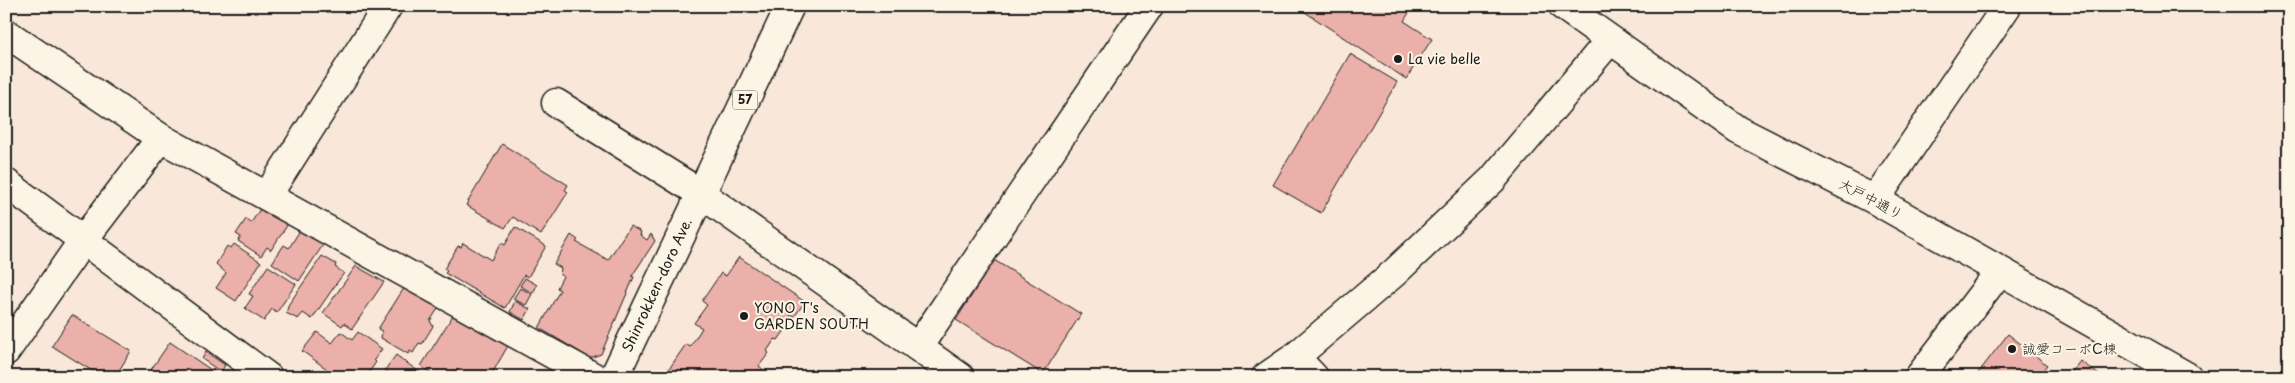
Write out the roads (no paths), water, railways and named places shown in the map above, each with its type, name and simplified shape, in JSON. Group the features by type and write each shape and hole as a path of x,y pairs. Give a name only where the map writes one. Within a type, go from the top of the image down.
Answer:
{"street":[{"path":"267,196 388,6"},
{"name":"57","path":"700,193 790,6"},
{"path":"918,347 1149,6"},
{"name":"大戸中通り","path":"1563,6 1592,14 1610,40 1738,130 1875,200 2188,377"},
{"path":"1875,200 2007,6"},
{"path":"6,32 162,138 594,377"},
{"path":"1266,377 1295,357 1394,273 1492,180 1610,40"},
{"path":"556,103 700,193 960,377"},
{"path":"6,350 84,239 162,138"},
{"path":"6,183 268,377"},
{"name":"Shinrokken-doro Ave.","path":"614,377 700,193"},
{"path":"1919,377 2000,271"},
{"path":"1295,357 1314,377"}],"place":[{"name":"La vie belle","path":"1398,59"},
{"name":"YONO T's GARDEN SOUTH","path":"744,316"},
{"name":"誠愛コーポC棟","path":"2012,349"}]}
